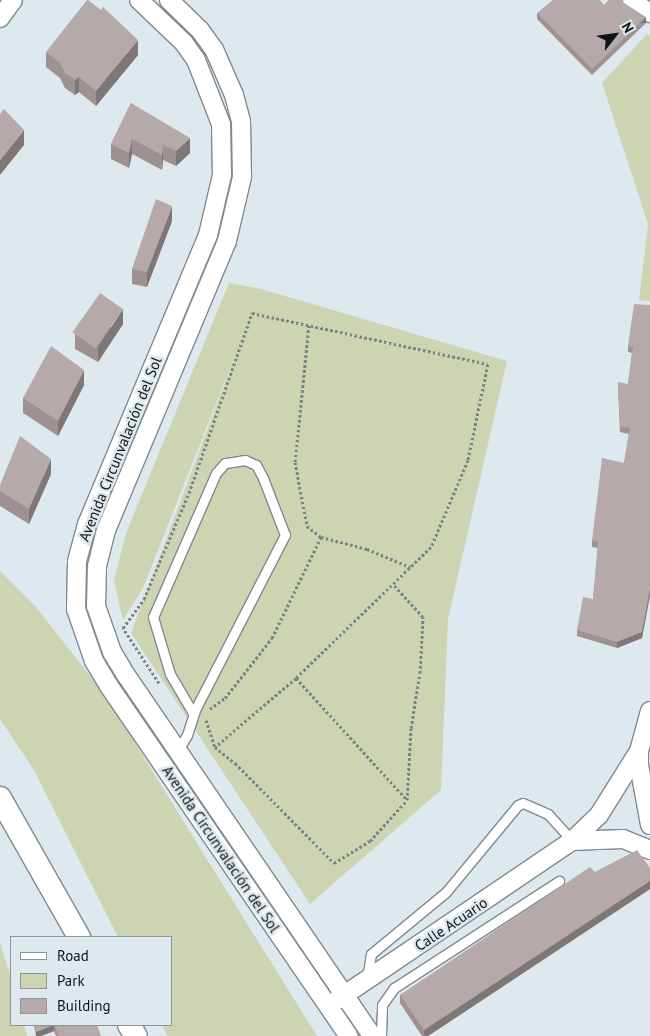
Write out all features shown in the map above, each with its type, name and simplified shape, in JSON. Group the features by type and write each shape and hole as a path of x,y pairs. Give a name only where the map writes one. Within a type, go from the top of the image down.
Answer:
{"street":[{"path":"0,18 13,0"},
{"name":"Avenida Circunvalación del Sol","path":"139,0 184,43 196,60 221,124 222,175 208,235 91,515 77,562 74,585 76,609 94,661 109,686 349,1036"},
{"name":"Avenida Circunvalación del Sol","path":"168,0 200,30 214,49 234,95 241,121 242,177 227,242 106,530 97,566 96,606 112,652 126,675 346,995 372,1036"},
{"path":"630,0 650,12"},
{"path":"109,686 126,675"},
{"path":"650,711 639,751 642,793 650,826"},
{"name":"Calle Acuario","path":"329,1006 572,841 599,815 639,751"},
{"path":"0,798 78,936"},
{"path":"572,841 623,839 650,850"}],"lane":[{"path":"178,750 187,735 193,714 285,535 263,478 256,465 245,460 225,463 216,473 153,617 170,674 193,714"},
{"path":"367,981 371,954 446,892 518,805 523,803 548,814 572,841"},
{"path":"381,1036 382,1005 394,988 559,881"}],"path":[{"path":"160,686 123,628 144,599 189,493 252,313 488,364 468,460 431,547 296,678 215,748"},
{"path":"309,326 295,462 308,526 321,537 367,550 410,567"},
{"path":"321,537 272,638 225,698 204,714 215,748 235,763 334,863 370,841 407,800 411,728 420,673 423,617 393,584"},
{"path":"296,678 407,800"}],"green space":[{"path":"648,33 650,36 650,301 639,300 648,224 602,83"},
{"path":"229,283 261,289 507,361 448,619 441,790 310,904 131,633 238,348 143,588 123,620 114,580 126,533"},
{"path":"0,571 36,607 105,695 317,1036 168,1036 163,1026 172,1026 172,936 117,936 34,770 0,719"},
{"path":"0,943 10,975 10,1026 24,1026 27,1036 0,1036"}],"building":[{"path":"87,0 101,10 103,7 138,40 96,91 79,77 75,80 65,73 60,63 46,52"},
{"path":"553,0 600,0 604,5 609,0 623,0 624,3 646,17 592,69 537,13"},
{"path":"131,103 190,138 176,151 163,145 162,155 132,139 129,153 111,144"},
{"path":"4,109 24,130 0,160 0,114"},
{"path":"156,199 172,206 147,272 132,269"},
{"path":"100,293 123,309 95,348 72,332"},
{"path":"634,304 650,305 650,589 642,632 617,642 577,630 583,597 593,599 598,542 592,541 602,458 624,463 630,428 620,426 618,382 628,384 633,347 628,346"},
{"path":"51,346 84,370 58,421 23,398"},
{"path":"20,436 51,459 29,509 0,491 0,485"},
{"path":"637,850 650,868 650,881 424,1030 400,995 590,867 595,872"},
{"path":"35,1026 51,1026 36,1032"},
{"path":"54,1026 97,1026 101,1036 59,1036"}]}
